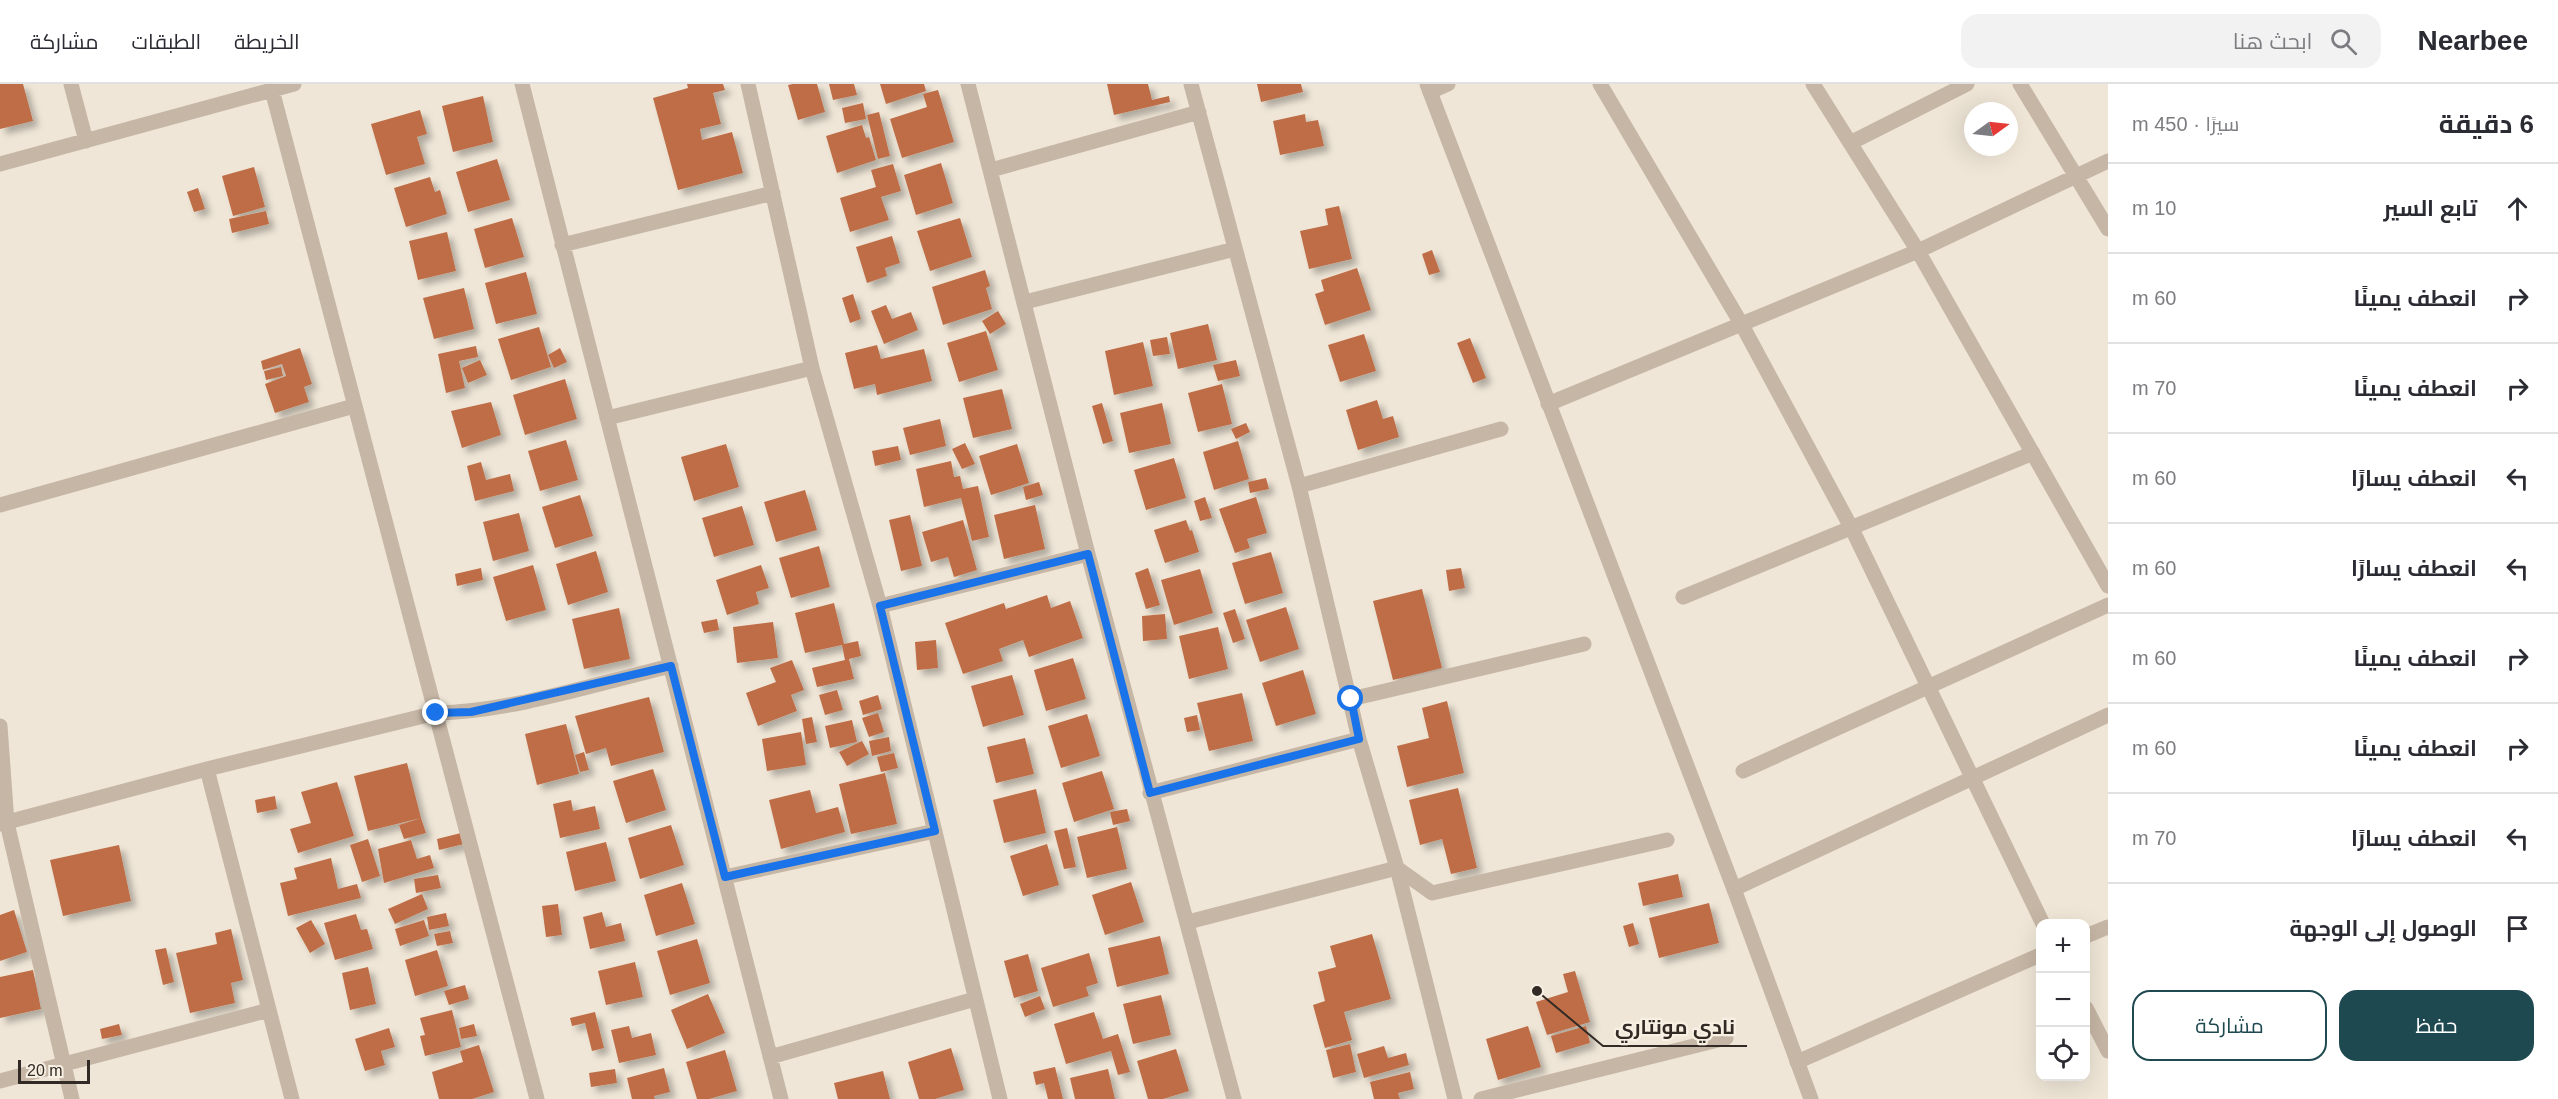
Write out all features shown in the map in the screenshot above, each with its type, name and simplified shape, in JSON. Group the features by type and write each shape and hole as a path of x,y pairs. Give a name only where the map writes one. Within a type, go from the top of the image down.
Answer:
{"street":[{"path":"71,84 86,141"},
{"path":"0,164 294,84"},
{"path":"522,84 782,1099"},
{"path":"748,84 812,368 880,606 1000,1099"},
{"path":"968,84 1150,793 1188,922 1233,1099"},
{"path":"1191,84 1299,486 1359,739 1397,868 1455,1099"},
{"path":"1448,84 1429,88 1734,889 1811,1099"},
{"path":"1600,84 1742,325 1852,529 2041,919"},
{"path":"1813,84 1918,251 2108,586"},
{"path":"1850,143 1967,84"},
{"path":"2020,84 2108,229"},
{"path":"272,90 537,1099"},
{"path":"991,170 1199,112"},
{"path":"1548,404 1918,251 2108,160"},
{"path":"562,245 773,193"},
{"path":"1025,302 1235,249"},
{"path":"607,417 812,368"},
{"path":"0,505 354,406"},
{"path":"1299,486 1501,429"},
{"path":"1683,597 2033,453"},
{"path":"880,606 1088,554"},
{"path":"1743,771 2108,605"},
{"path":"1351,699 1584,644"},
{"path":"4,824 207,769 436,713 471,712 498,707 671,666"},
{"path":"1734,889 2108,715"},
{"path":"0,726 4,824 72,1099"},
{"path":"1150,793 1359,739"},
{"path":"207,769 292,1099"},
{"path":"725,877 935,831"},
{"path":"1397,868 1432,893 1667,840"},
{"path":"1188,922 1397,868"},
{"path":"2090,934 2108,927"},
{"path":"1797,1062 2036,957"},
{"path":"770,1057 975,999"},
{"path":"0,1081 269,1010"},
{"path":"2090,1017 2108,1051"},
{"path":"1481,1099 1726,1038"}],"building":[{"path":"0,84 23,84 33,121 0,129"},
{"path":"687,84 723,84 725,90 713,93 721,124 700,129 702,140 732,132 743,173 678,190 653,98 688,88"},
{"path":"817,84 825,112 798,120 788,85"},
{"path":"829,84 854,84 857,95 833,100"},
{"path":"880,84 924,84 926,91 886,104"},
{"path":"1107,84 1148,84 1152,100 1169,96 1170,102 1114,115"},
{"path":"1257,84 1301,84 1303,92 1261,102"},
{"path":"938,90 954,142 902,158 890,119 927,107 923,94"},
{"path":"483,96 493,142 453,152 442,106"},
{"path":"863,103 866,119 845,123 842,108"},
{"path":"420,110 427,134 417,137 425,164 386,175 371,124"},
{"path":"879,112 890,156 878,159 867,115"},
{"path":"1305,114 1306,122 1318,120 1324,146 1280,155 1273,121"},
{"path":"862,125 866,138 869,137 876,160 837,173 826,136"},
{"path":"497,159 510,200 468,212 456,172"},
{"path":"941,163 953,203 916,215 904,175"},
{"path":"893,164 901,191 881,197 889,220 850,232 840,198 876,187 871,170"},
{"path":"254,167 265,207 233,216 222,176"},
{"path":"430,177 435,192 440,190 447,214 406,227 394,188"},
{"path":"198,188 205,209 194,212 187,192"},
{"path":"1339,206 1352,259 1309,269 1300,231 1328,225 1325,209"},
{"path":"266,211 269,224 232,233 229,219"},
{"path":"512,218 524,257 485,268 474,229"},
{"path":"960,218 972,257 930,271 917,231"},
{"path":"447,232 456,271 418,280 409,241"},
{"path":"892,236 900,263 885,268 887,276 867,283 856,247"},
{"path":"1432,250 1440,272 1429,275 1422,254"},
{"path":"1357,268 1371,310 1325,325 1315,294 1324,291 1321,280"},
{"path":"985,270 990,286 986,288 992,309 943,325 932,287"},
{"path":"526,272 537,314 496,324 485,283"},
{"path":"464,288 474,329 434,339 423,298"},
{"path":"853,294 861,319 850,323 842,298"},
{"path":"886,305 892,319 911,312 918,330 884,344 871,311"},
{"path":"998,311 1006,324 990,334 982,321"},
{"path":"1208,324 1217,360 1178,369 1170,333"},
{"path":"539,327 551,367 511,380 498,339"},
{"path":"986,331 998,370 959,382 947,343"},
{"path":"1364,334 1376,371 1340,382 1328,345"},
{"path":"1167,337 1170,354 1153,356 1150,340"},
{"path":"1470,338 1486,378 1473,383 1457,343"},
{"path":"1143,342 1153,386 1114,395 1105,351"},
{"path":"877,345 881,359 924,349 932,381 877,395 875,384 854,389 845,353"},
{"path":"476,346 478,357 459,361 465,388 446,393 438,354"},
{"path":"300,348 312,384 304,387 309,402 275,413 265,384 286,376 282,364 263,370 261,361"},
{"path":"560,348 567,362 554,368 548,355"},
{"path":"480,360 487,375 468,383 462,368"},
{"path":"1236,360 1240,376 1218,381 1213,365"},
{"path":"281,367 283,376 266,380 264,371"},
{"path":"565,379 577,419 525,435 513,395"},
{"path":"1222,384 1232,424 1198,432 1188,393"},
{"path":"1002,389 1012,429 973,438 963,398"},
{"path":"1377,400 1383,419 1393,416 1399,437 1358,450 1346,410"},
{"path":"491,402 501,435 462,448 451,411"},
{"path":"1102,403 1113,441 1103,444 1092,406"},
{"path":"1162,403 1171,444 1129,453 1120,413"},
{"path":"940,419 946,446 910,455 903,428"},
{"path":"1246,423 1250,432 1236,439 1231,429"},
{"path":"566,440 578,480 540,491 528,451"},
{"path":"1238,441 1249,479 1214,490 1203,452"},
{"path":"965,443 975,464 962,469 952,449"},
{"path":"726,444 739,487 694,501 681,457"},
{"path":"1017,444 1029,483 991,495 979,456"},
{"path":"898,446 901,460 875,466 872,451"},
{"path":"1174,458 1186,498 1146,510 1134,470"},
{"path":"951,461 954,477 960,476 963,489 978,486 989,537 972,541 961,498 924,507 916,469"},
{"path":"481,462 486,480 510,474 514,491 475,501 467,466"},
{"path":"1266,478 1269,489 1250,493 1248,482"},
{"path":"1039,482 1043,495 1026,500 1023,487"},
{"path":"805,490 817,530 776,542 764,502"},
{"path":"580,495 593,536 555,548 542,507"},
{"path":"1205,497 1212,518 1200,521 1194,501"},
{"path":"1256,497 1267,533 1247,539 1250,548 1235,553 1219,509"},
{"path":"1035,505 1045,549 1004,559 994,515"},
{"path":"742,506 754,545 714,557 702,518"},
{"path":"519,513 529,551 493,561 483,522"},
{"path":"910,515 922,566 901,571 889,520"},
{"path":"963,520 977,570 954,577 948,557 931,562 922,532"},
{"path":"1186,520 1199,552 1165,563 1154,530"},
{"path":"819,546 830,587 791,598 779,558"},
{"path":"596,551 608,592 568,605 556,564"},
{"path":"1271,552 1283,593 1245,604 1232,563"},
{"path":"533,565 546,610 506,621 493,577"},
{"path":"761,565 769,588 756,592 759,604 727,615 716,580"},
{"path":"481,568 483,580 457,586 455,574"},
{"path":"1148,568 1160,605 1146,609 1135,573"},
{"path":"1461,568 1465,588 1449,591 1446,570"},
{"path":"1200,569 1213,613 1174,625 1161,580"},
{"path":"1422,589 1442,668 1393,680 1373,601"},
{"path":"1047,595 1051,608 1070,601 1083,638 1029,657 1023,640 999,649 1003,661 963,674 945,623 1004,603 1006,609"},
{"path":"834,603 844,644 858,641 861,656 849,659 854,679 817,687 812,668 845,660 842,645 805,653 795,613"},
{"path":"1286,607 1299,649 1260,662 1246,620"},
{"path":"619,608 630,659 584,669 572,619"},
{"path":"1235,609 1245,639 1233,643 1223,613"},
{"path":"1165,614 1167,639 1143,641 1142,616"},
{"path":"717,619 719,630 704,633 701,622"},
{"path":"773,622 778,658 737,663 733,627"},
{"path":"1218,627 1228,669 1189,679 1179,636"},
{"path":"936,640 938,668 917,670 915,642"},
{"path":"1073,658 1086,699 1046,711 1034,670"},
{"path":"792,660 804,690 791,695 797,711 758,726 746,693 776,682 770,668"},
{"path":"1303,670 1316,714 1276,726 1262,683"},
{"path":"1012,675 1024,715 983,727 971,686"},
{"path":"837,690 843,710 825,715 819,695"},
{"path":"1242,693 1253,741 1209,751 1197,703"},
{"path":"878,695 882,709 863,715 859,701"},
{"path":"649,697 664,752 611,766 606,748 586,754 575,716"},
{"path":"1447,701 1464,773 1407,787 1397,746 1429,738 1422,708"},
{"path":"878,713 884,732 869,737 862,718"},
{"path":"1087,714 1100,756 1061,768 1048,726"},
{"path":"1197,715 1200,730 1187,732 1184,718"},
{"path":"812,717 817,742 806,744 802,719"},
{"path":"852,720 857,742 830,748 825,726"},
{"path":"566,724 579,774 537,785 525,734"},
{"path":"801,732 806,765 767,771 762,739"},
{"path":"889,737 891,751 872,756 869,741"},
{"path":"1025,738 1034,774 996,783 987,747"},
{"path":"862,741 869,754 847,766 839,752"},
{"path":"584,752 589,770 580,772 575,755"},
{"path":"894,753 898,768 881,772 877,757"},
{"path":"407,763 421,818 368,831 354,776"},
{"path":"653,769 666,810 626,823 613,781"},
{"path":"1102,771 1114,809 1074,822 1062,783"},
{"path":"885,773 897,824 851,834 839,784"},
{"path":"337,782 354,836 298,853 290,829 311,823 301,792"},
{"path":"1458,788 1477,868 1451,874 1442,839 1420,845 1409,800"},
{"path":"1036,789 1046,833 1004,843 993,800"},
{"path":"810,790 816,813 838,807 845,832 781,849 769,800"},
{"path":"275,796 277,809 257,813 255,800"},
{"path":"571,800 573,811 595,806 600,829 560,838 553,804"},
{"path":"1127,809 1130,821 1113,825 1110,812"},
{"path":"421,818 426,833 404,839 399,825"},
{"path":"671,825 684,865 640,879 628,838"},
{"path":"1117,827 1127,869 1087,878 1077,837"},
{"path":"1067,828 1076,867 1064,869 1054,831"},
{"path":"461,833 464,844 439,850 437,839"},
{"path":"368,839 380,876 362,882 350,845"},
{"path":"411,840 417,859 430,855 434,868 384,883 378,849"},
{"path":"606,842 616,881 575,891 566,852"},
{"path":"1047,844 1059,885 1023,896 1010,856"},
{"path":"119,845 131,901 63,916 50,860"},
{"path":"331,858 338,889 357,884 361,898 288,916 280,883 297,879 294,868"},
{"path":"1678,874 1683,897 1643,906 1638,883"},
{"path":"438,875 441,888 416,893 414,879"},
{"path":"1131,882 1144,922 1105,935 1092,895"},
{"path":"682,883 695,924 656,936 644,895"},
{"path":"422,894 428,909 395,924 388,909"},
{"path":"1709,903 1719,943 1659,958 1649,918"},
{"path":"558,904 562,935 546,937 542,906"},
{"path":"14,910 27,952 0,961 0,915"},
{"path":"602,912 606,927 621,923 625,941 590,949 583,917"},
{"path":"446,913 449,926 429,930 427,917"},
{"path":"356,914 361,930 367,929 373,949 335,960 324,923"},
{"path":"311,920 325,944 310,953 296,928"},
{"path":"424,920 429,936 400,946 395,929"},
{"path":"1633,923 1639,944 1629,947 1623,926"},
{"path":"231,929 243,980 231,983 235,1003 190,1013 176,953 217,944 215,933"},
{"path":"450,931 453,943 437,946 434,934"},
{"path":"1372,934 1391,999 1344,1012 1352,1040 1325,1048 1313,1005 1325,1001 1318,972 1336,967 1330,946"},
{"path":"1160,936 1169,974 1117,987 1108,948"},
{"path":"697,939 710,983 670,995 657,951"},
{"path":"166,948 174,982 163,985 155,950"},
{"path":"437,950 448,986 415,996 405,960"},
{"path":"1089,953 1098,983 1086,987 1089,996 1053,1007 1041,968"},
{"path":"1028,954 1038,991 1014,998 1004,961"},
{"path":"635,962 643,997 606,1005 598,971"},
{"path":"368,967 376,1004 350,1010 342,973"},
{"path":"33,970 41,1009 0,1018 0,977"},
{"path":"1575,971 1590,1022 1547,1035 1536,1002 1568,992 1563,974"},
{"path":"465,985 469,999 449,1005 444,991"},
{"path":"708,994 725,1033 687,1049 671,1010"},
{"path":"1161,995 1171,1035 1133,1044 1123,1004"},
{"path":"1040,996 1045,1009 1025,1017 1020,1004"},
{"path":"452,1010 461,1047 425,1056 420,1036 425,1035 420,1018"},
{"path":"595,1012 604,1048 592,1051 585,1023 572,1026 570,1018"},
{"path":"1094,1012 1103,1039 1118,1034 1130,1072 1118,1075 1111,1051 1066,1064 1054,1024"},
{"path":"119,1024 122,1035 102,1039 100,1029"},
{"path":"474,1024 477,1036 461,1039 459,1028"},
{"path":"629,1026 632,1038 651,1033 656,1055 619,1063 611,1030"},
{"path":"1528,1026 1541,1067 1498,1080 1486,1039"},
{"path":"1586,1026 1590,1043 1556,1053 1551,1036"},
{"path":"389,1028 395,1047 381,1051 385,1065 365,1071 355,1039"},
{"path":"1350,1044 1356,1072 1333,1078 1326,1050"},
{"path":"479,1045 494,1092 472,1099 439,1099 432,1072 463,1062 460,1051"},
{"path":"1384,1046 1388,1058 1406,1053 1409,1065 1364,1078 1357,1054"},
{"path":"951,1048 964,1090 935,1099 919,1099 908,1062"},
{"path":"1176,1049 1189,1091 1163,1099 1148,1099 1137,1061"},
{"path":"725,1050 737,1091 709,1099 697,1099 686,1062"},
{"path":"1055,1067 1063,1099 1048,1099 1044,1083 1036,1085 1033,1072"},
{"path":"664,1068 670,1092 654,1096 655,1099 632,1099 627,1078"},
{"path":"615,1069 617,1083 591,1087 589,1073"},
{"path":"1108,1069 1115,1099 1075,1099 1070,1078"},
{"path":"883,1071 890,1099 838,1099 834,1083"},
{"path":"1410,1072 1414,1089 1398,1093 1400,1099 1374,1099 1370,1082"}],"place":[{"name":"نادي مونتاري","path":"1537,991"}],"route":[{"path":"436,713 471,712 507,705 671,666 725,877 935,831 880,606 1088,554 1150,793 1359,739 1351,699"}]}
